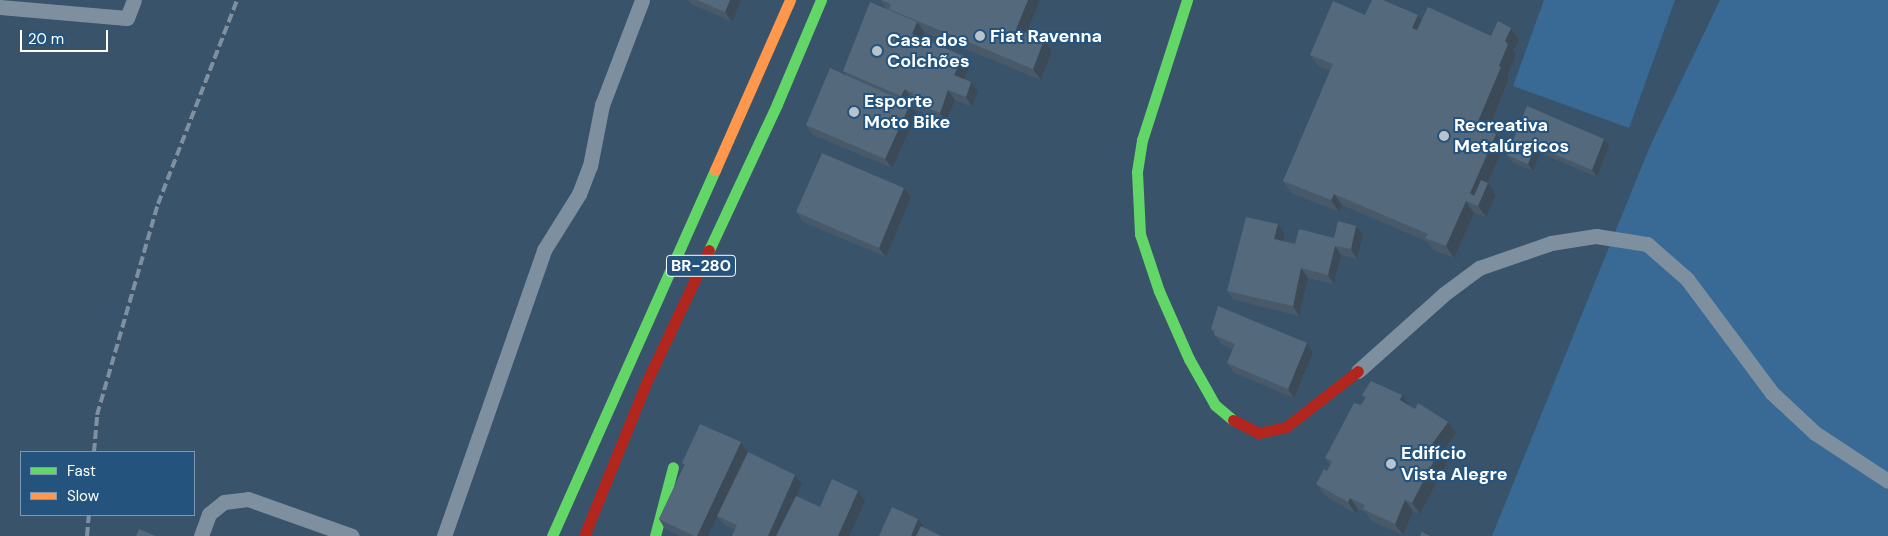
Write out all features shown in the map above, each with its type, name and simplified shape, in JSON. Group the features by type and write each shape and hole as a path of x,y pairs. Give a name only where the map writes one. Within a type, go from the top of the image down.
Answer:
{"main road":[{"name":"BR-280","path":"551,534 790,0"},
{"name":"BR-280","path":"584,536 646,383 777,104 821,0"},
{"path":"1187,0 1142,140 1137,172 1140,234 1159,291 1189,359 1215,405 1237,423 1258,433 1286,427 1358,371"},
{"path":"655,536 673,467"}],"lane":[{"path":"0,7 127,18 134,0"},
{"path":"444,536 544,250 579,194 590,166 602,105 642,0"},
{"path":"1358,371 1444,294 1479,268 1551,243 1596,236 1647,244 1687,279 1772,393 1815,433 1888,481"},
{"path":"201,536 209,514 224,502 248,499 352,536"}],"shaded area":[{"path":"1544,0 1675,0 1629,128 1513,86"},
{"path":"1720,0 1888,0 1888,536 1492,536 1650,146"}],"building":[{"path":"697,0 730,0 725,12"},
{"name":"Fiat Ravenna","path":"882,0 1028,0 1016,29 1044,40 1033,69 889,9 891,4"},
{"path":"1372,0 1383,0 1418,15 1412,28 1417,30 1428,7 1491,36 1498,21 1511,28 1505,41 1508,44 1499,66 1501,67 1476,126 1496,134 1470,193 1474,196 1481,180 1488,183 1478,206 1466,201 1446,246 1425,238 1428,234 1334,194 1331,200 1283,181 1333,64 1310,55 1333,1 1365,15"},
{"path":"870,2 917,22 912,34 963,56 954,75 971,82 966,97 948,90 940,113 910,100 914,94 905,89 901,96 843,71"},
{"path":"830,68 910,104 885,159 806,125"},
{"path":"1527,106 1604,139 1592,170 1535,146 1528,164 1507,155"},
{"path":"822,153 904,188 879,248 796,212"},
{"path":"1246,217 1278,224 1274,239 1295,244 1299,229 1334,238 1338,221 1356,226 1351,249 1335,246 1328,275 1301,268 1293,306 1227,291"},
{"path":"1218,306 1307,343 1288,389 1227,363 1235,344 1214,335 1215,331 1211,329"},
{"name":"Edifício Vista Alegre","path":"1371,381 1402,395 1400,400 1415,409 1418,403 1448,422 1432,444 1441,447 1412,503 1405,500 1395,524 1363,509 1365,505 1350,498 1348,502 1316,484 1324,469 1327,471 1332,461 1325,458 1354,403 1361,405 1366,397 1362,395"},
{"path":"700,424 741,442 697,536 694,536 659,519 685,464 682,463"},
{"path":"748,452 795,475 768,536 732,536 737,525 717,516"},
{"path":"832,479 858,491 838,536 776,536 796,496 820,507"},
{"path":"892,507 918,519 911,536 879,536"},
{"path":"921,526 941,536 916,536"},
{"path":"139,529 156,536 136,536"},
{"path":"1422,532 1430,536 1420,536"}],"railway":[{"path":"94,451 97,415 158,204 237,0"},
{"path":"87,536 89,516"}],"traffic: fast":[{"path":"709,250 777,104 821,0"},
{"path":"1187,0 1142,140 1137,172 1140,234 1159,291 1189,359 1215,405 1233,420"},
{"path":"552,536 715,170"},
{"path":"655,536 673,467"}],"traffic: slow":[{"path":"715,170 790,0"}],"traffic: jam":[{"path":"584,536 646,383 709,250"},
{"path":"1233,420 1258,433 1286,427 1358,371"}],"place":[{"name":"Fiat Ravenna","path":"980,36"},
{"name":"Casa dos Colchões","path":"877,51"},
{"name":"Esporte Moto Bike","path":"854,112"},
{"name":"Recreativa Metalúrgicos","path":"1444,136"},
{"name":"Edifício Vista Alegre","path":"1391,464"}]}
